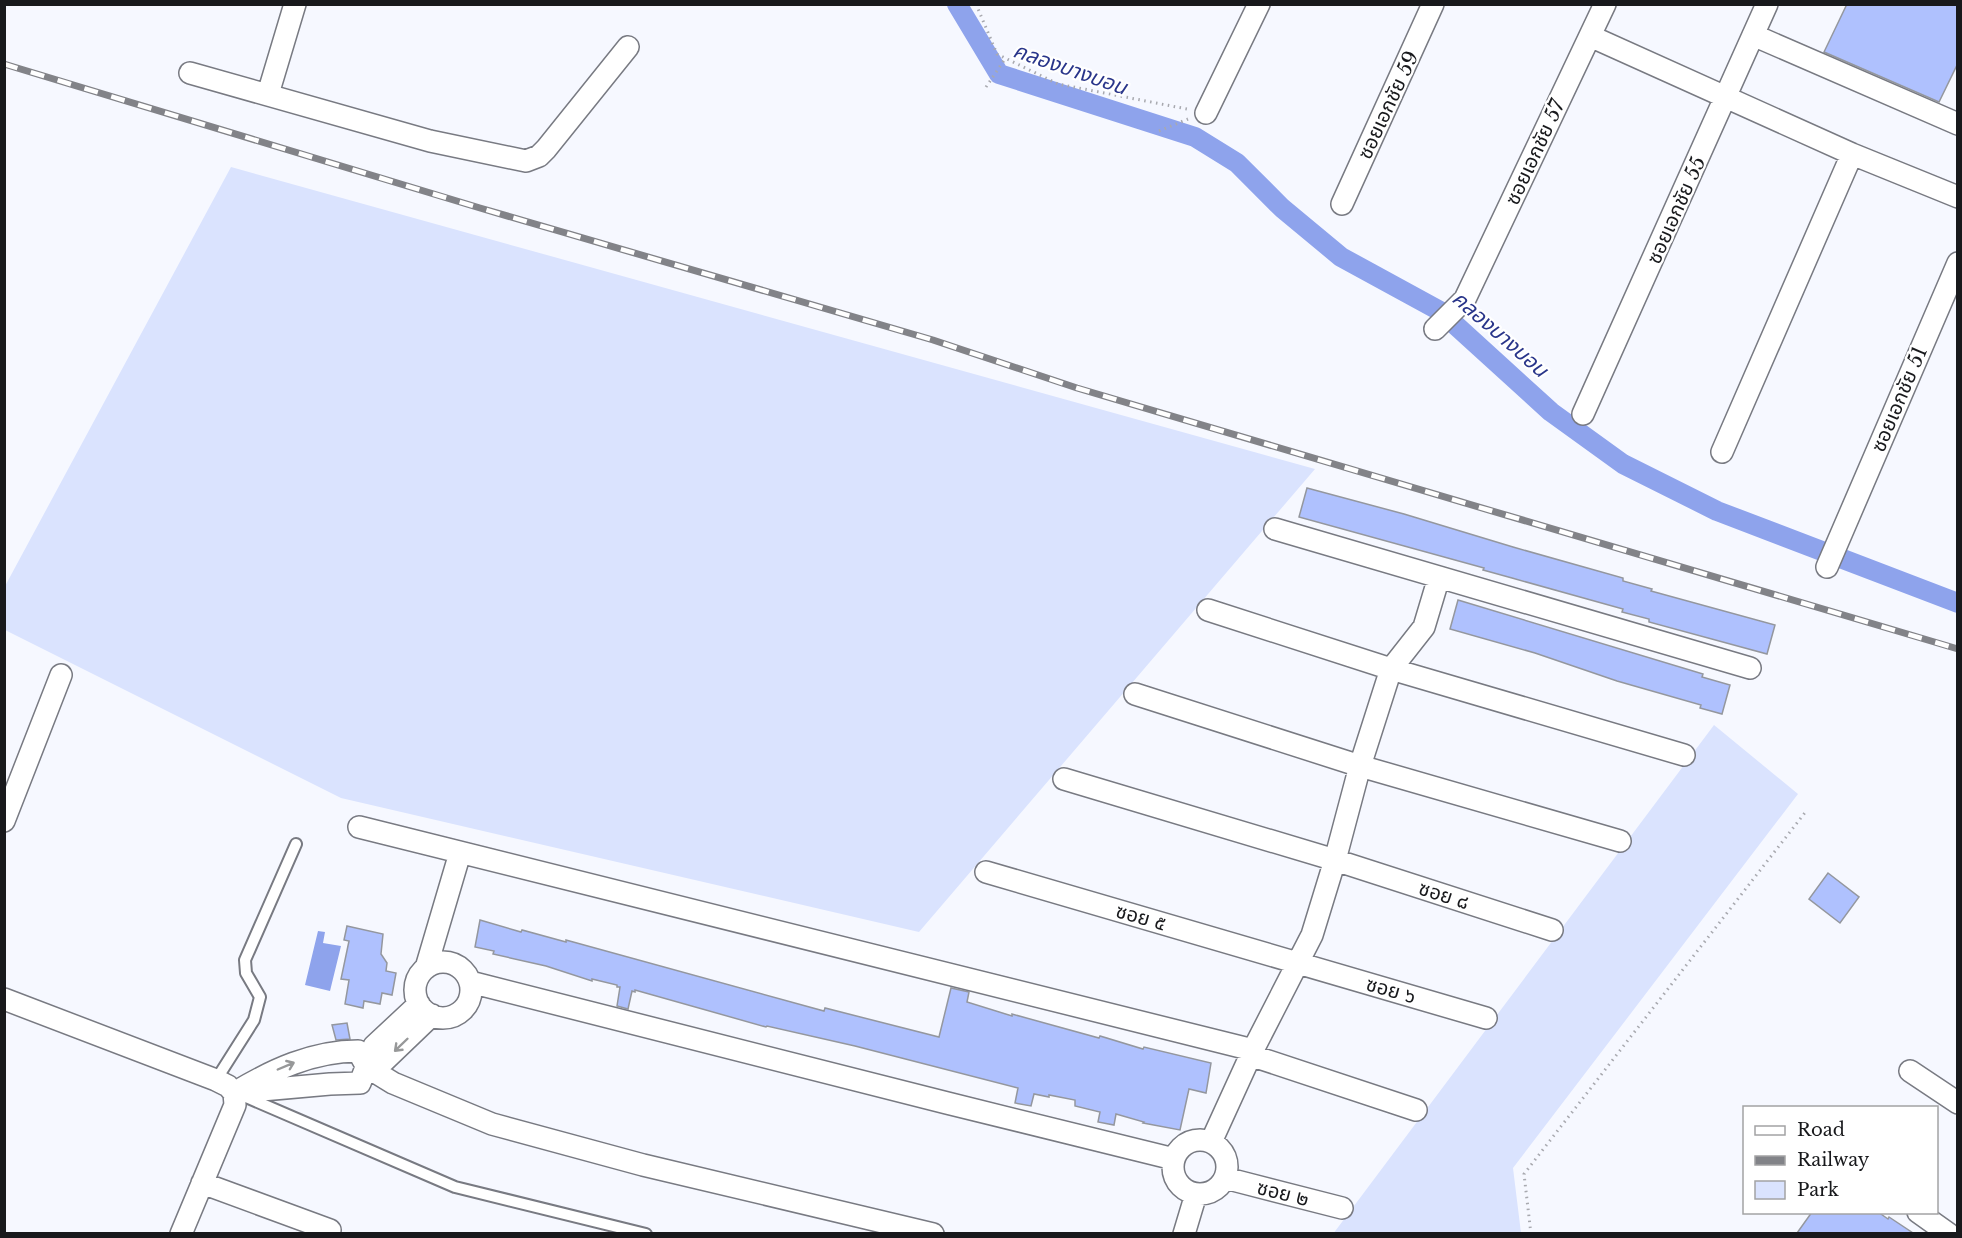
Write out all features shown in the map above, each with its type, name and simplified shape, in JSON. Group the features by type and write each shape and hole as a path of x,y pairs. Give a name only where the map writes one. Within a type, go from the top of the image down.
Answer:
{"street":[{"path":"268,94 295,4"},
{"path":"1206,113 1258,4"},
{"name":"ซอยเอกชัย 59","path":"1342,204 1433,4"},
{"name":"ซอยเอกชัย 57","path":"1436,329 1465,299 1605,4"},
{"name":"ซอยเอกชัย 55","path":"1583,414 1727,98 1767,4"},
{"path":"1753,35 1958,124"},
{"path":"1590,36 1852,154 1958,197"},
{"path":"190,73 430,141 526,161 532,160 546,149 628,46"},
{"path":"1722,452 1852,154"},
{"name":"ซอยเอกชัย 51","path":"1827,567 1958,263"},
{"path":"1275,529 1750,668"},
{"path":"1211,1142 1252,1053 1312,935 1360,766 1391,669 1424,627 1439,577"},
{"path":"1208,610 1391,669 1684,755"},
{"path":"4,820 61,675"},
{"path":"1135,694 1360,766 1620,841"},
{"name":"ซอย ๘","path":"1065,779 1335,860 1552,930"},
{"path":"359,827 1252,1053 1416,1110"},
{"path":"426,968 460,853"},
{"name":"ซอย ๕","path":"986,872 1297,962"},
{"path":"440,962 450,963 465,974 472,991 459,1012 446,1018 425,1010 415,988 417,978 426,968 440,962"},
{"name":"ซอย ๖","path":"1297,962 1486,1018"},
{"path":"470,982 1174,1159"},
{"path":"4,999 216,1080 228,1086 234,1093 235,1105 181,1233"},
{"path":"234,1093 360,1083 367,1067 384,1061 425,1010"},
{"path":"234,1093 254,1081 297,1062 340,1051 357,1051 367,1067 393,1083 492,1124 643,1165 933,1233"},
{"path":"1910,1071 1958,1103"},
{"path":"1198,1140 1211,1142 1222,1152 1226,1160 1225,1178 1212,1191 1196,1194 1185,1189 1178,1182 1174,1174 1174,1159 1182,1147 1189,1143 1198,1140"},
{"name":"ซอย ๒","path":"1225,1178 1342,1208"},
{"path":"202,1183 330,1230"},
{"path":"1184,1233 1196,1194"},
{"path":"1921,1214 1949,1233"}],"lane":[{"path":"216,1080 254,1020 260,997 246,973 245,960 296,844"},
{"path":"234,1093 263,1103 455,1187 646,1233"}],"path":[{"path":"976,4 997,54 1058,84 1206,113"},
{"path":"986,87 1005,58"},
{"path":"1159,131 1206,113"},
{"path":"1531,1233 1524,1174 1807,810"}],"green space":[{"path":"231,167 1315,469 919,932 341,798 5,630 4,588"},
{"path":"1714,725 1798,794 1513,1168 1521,1233 1333,1234"}],"water":[{"path":"318,931 325,932 323,943 341,946 330,991 305,985"}],"building":[{"path":"1847,4 1958,4 1958,63 1939,102 1824,52"},
{"path":"1307,488 1623,578 1623,581 1652,589 1651,591 1775,625 1767,654 1649,622 1649,619 1622,612 1623,609 1483,570 1484,568 1299,517"},
{"path":"1458,600 1703,674 1702,677 1730,685 1722,714 1700,708 1701,705 1617,681 1535,653 1450,629"},
{"path":"1828,873 1859,897 1840,923 1809,899"},
{"path":"480,920 521,932 522,930 566,942 566,940 824,1011 825,1008 939,1037 951,988 969,992 967,1002 1012,1016 1012,1014 1099,1038 1100,1036 1143,1049 1144,1047 1211,1063 1206,1093 1189,1089 1180,1130 1143,1123 1116,1114 1114,1125 1098,1122 1100,1112 1075,1106 1075,1100 1049,1095 1049,1097 1034,1094 1031,1106 1015,1103 1018,1088 855,1046 766,1027 635,990 635,992 632,991 628,1009 617,1006 620,987 617,985 592,979 592,981 475,947"},
{"path":"347,926 383,934 381,954 387,963 386,971 396,973 392,995 382,993 380,1004 364,1001 363,1008 345,1004 349,980 341,979 349,941 344,940"},
{"path":"347,1023 350,1039 336,1040 332,1025"},
{"path":"1811,1214 1881,1214 1913,1233 1797,1233"}],"waterway":[{"name":"คลองบางบอน","path":"957,4 999,74 1195,137 1237,163 1282,208 1341,257 1440,311 1551,412 1623,464 1717,511 1958,603"}],"railway":[{"path":"4,64 480,208 933,340 1077,388 1958,649"}]}
